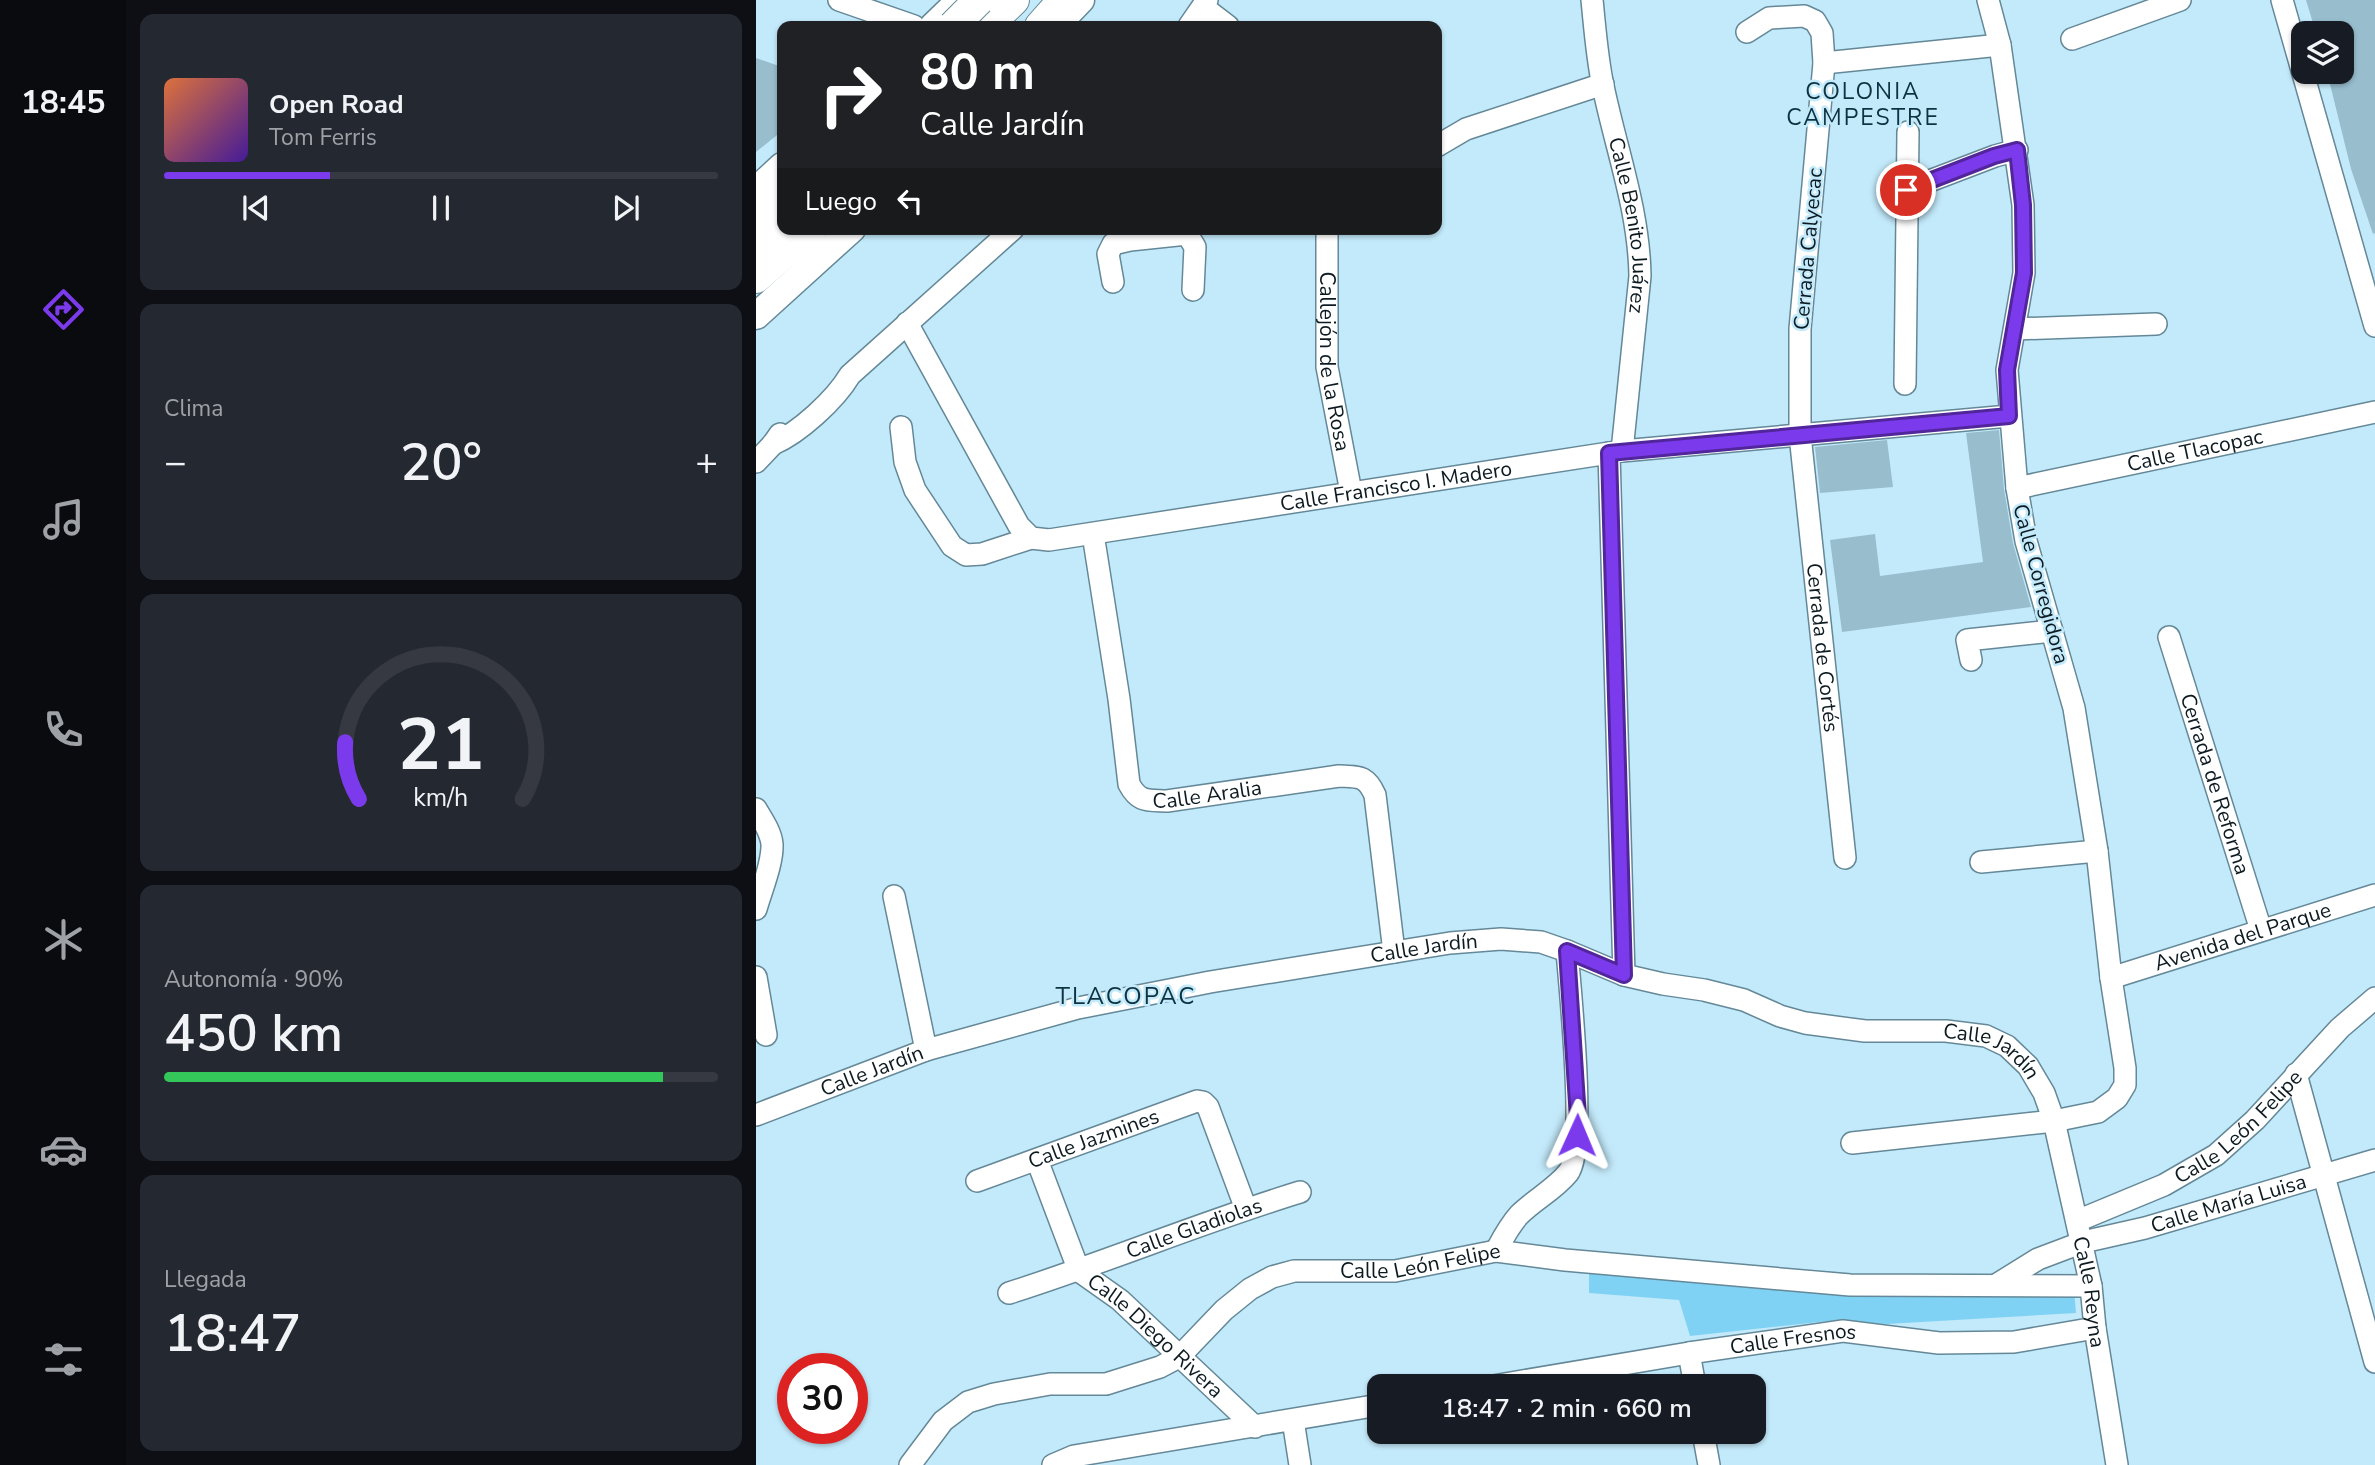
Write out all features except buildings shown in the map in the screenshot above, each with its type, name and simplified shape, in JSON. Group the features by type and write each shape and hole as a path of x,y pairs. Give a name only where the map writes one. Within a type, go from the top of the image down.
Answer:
{"highway":[{"path":"992,21 1014,0"},
{"path":"1028,21 1046,0"},
{"path":"1044,21 1063,0"},
{"path":"756,210 777,191"},
{"path":"756,245 777,225"},
{"path":"756,267 791,235"},
{"path":"756,278 805,235"}],"main road":[{"path":"1061,21 1081,0"},
{"path":"943,21 962,11"},
{"path":"756,190 777,171"},
{"path":"756,316 845,235"}],"street":[{"path":"839,0 900,21"},
{"name":"Calle Benito Juárez","path":"1592,0 1603,85 1640,247 1640,276 1615,452 1624,975"},
{"name":"Calle Corregidora","path":"1988,0 2000,45 2023,205 2024,273 2007,370 2017,488 2026,541 2074,708 2097,851 2111,978 2126,1068 2125,1085 2117,1098 2098,1112 2054,1121"},
{"path":"2072,39 2180,0"},
{"path":"2282,0 2375,326"},
{"path":"1193,21 1205,4 1223,21"},
{"name":"Cerrada Calyecac","path":"1747,32 1769,18 1804,16 1815,21 1822,33 1824,63 1800,330 1800,435"},
{"path":"1824,63 2000,45"},
{"path":"1442,143 1466,129 1603,85"},
{"path":"1905,384 1908,132"},
{"path":"1906,190 1994,156 2017,150"},
{"path":"756,461 782,431 834,382 850,375 1006,235"},
{"path":"1113,282 1108,254 1113,244 1164,235"},
{"path":"1187,235 1195,247 1193,290"},
{"name":"Callejón de la Rosa","path":"1327,235 1327,367 1351,492"},
{"path":"907,323 1001,496 1019,526 1031,538"},
{"path":"2015,328 2156,324"},
{"name":"Calle Tlacopac","path":"2017,488 2375,412"},
{"name":"Calle Francisco I. Madero","path":"901,427 905,462 915,490 953,546 966,555 982,554 1031,538 1049,540 1093,534 1615,452 2009,416"},
{"name":"Cerrada de Cortés","path":"1800,435 1845,858"},
{"name":"Calle Aralia","path":"1093,534 1119,699 1129,784 1135,795 1146,800 1167,801 1339,776 1361,777 1369,783 1375,795 1394,952"},
{"path":"1971,660 1967,640 2052,631"},
{"name":"Cerrada de Reforma","path":"2169,637 2261,930"},
{"path":"756,809 772,844 756,909"},
{"path":"1981,862 2097,851"},
{"name":"Avenida del Parque","path":"2111,978 2375,895"},
{"path":"894,896 926,1050"},
{"name":"Calle Jardín","path":"756,1115 926,1050 1078,1008 1210,982 1450,943 1501,939 1541,942 1624,975 1731,997 1805,1023 1865,1031 1946,1031 1986,1036 2007,1046 2028,1066 2044,1093 2054,1121"},
{"path":"1496,1251 1519,1215 1570,1172 1575,1152 1578,1118 1567,951"},
{"path":"756,977 766,1035"},
{"name":"Calle León Felipe","path":"1996,1285 2080,1231 2216,1154 2255,1120 2340,1028 2375,998"},
{"path":"2296,1074 2375,1362"},
{"name":"Calle Jazmines","path":"977,1181 1197,1101 1208,1107 1246,1209"},
{"path":"1852,1143 2054,1121"},
{"name":"Calle Reyna","path":"2054,1121 2091,1286 2117,1465"},
{"name":"Calle Diego Rivera","path":"1037,1160 1079,1271 1120,1300 1255,1427"},
{"name":"Calle María Luisa","path":"2080,1231 2145,1228 2375,1160"},
{"name":"Calle Gladiolas","path":"1009,1293 1079,1271 1246,1209 1300,1192"},
{"name":"Calle León Felipe","path":"910,1465 943,1421 968,1402 994,1394 1049,1384 1105,1384 1160,1367 1179,1357 1224,1310 1250,1289 1272,1277 1294,1271 1395,1272 1496,1251 1565,1260 1850,1285 2091,1286"},
{"name":"Calle Fresnos","path":"1564,1374 1843,1331 1939,1343 2014,1342 2095,1328"},
{"path":"1689,1353 1693,1374"},
{"path":"1056,1464 1074,1456 1367,1407"},
{"path":"1293,1420 1300,1465"},
{"path":"1705,1444 1709,1465"}],"shaded area":[{"path":"1589,1265 1940,1286 2073,1277 2076,1313 1887,1324 1828,1321 1690,1336 1679,1300 1589,1293"}],"district":[{"name":"COLONIA CAMPESTRE","path":"1863,104"},
{"name":"TLACOPAC","path":"1126,996"}],"route":[{"path":"1577,1135 1567,951 1624,975 1609,453 2009,416 2007,370 2024,273 2023,205 2017,150 1994,156 1906,190"}]}
